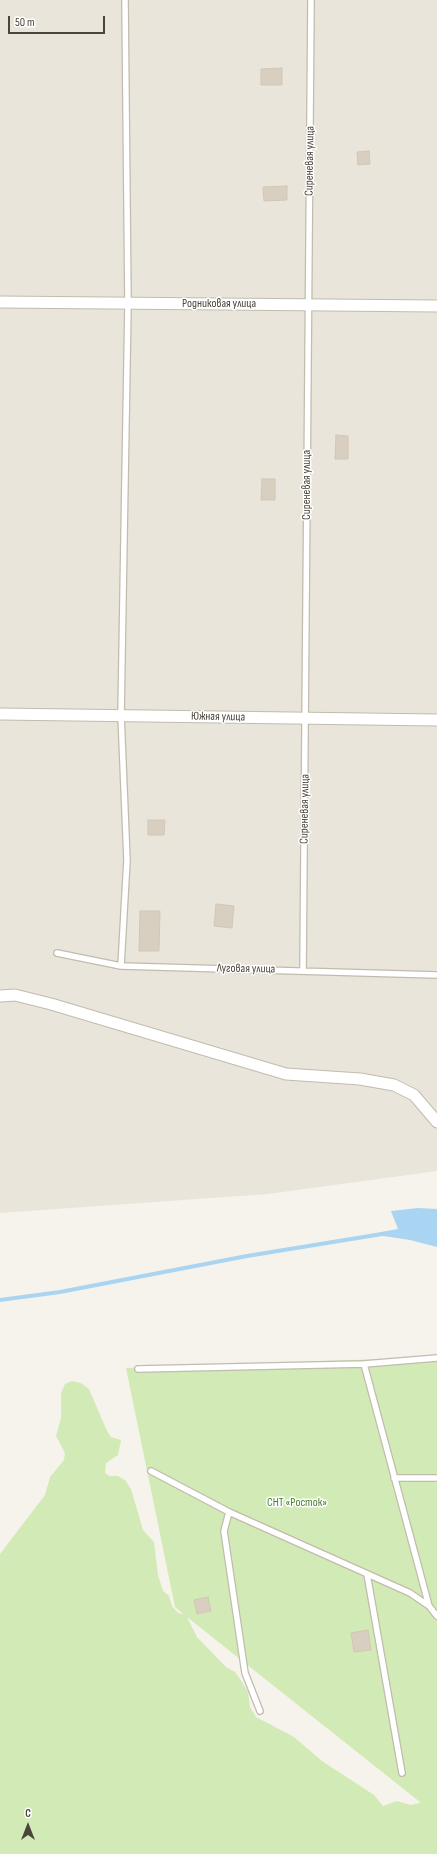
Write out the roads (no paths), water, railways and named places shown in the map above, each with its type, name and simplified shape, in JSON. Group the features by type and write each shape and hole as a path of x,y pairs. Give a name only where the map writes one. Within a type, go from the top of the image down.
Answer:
{"street":[{"name":"Родниковая улица","path":"0,302 437,306"},
{"name":"Южная улица","path":"0,714 437,720"},
{"path":"0,996 15,995 51,1004 286,1074 360,1079 394,1085 414,1095 437,1122"}],"lane":[{"path":"121,966 127,860 121,715 128,304 124,0"},
{"name":"Сиреневая улица","path":"303,971 311,0"},
{"name":"Луговая улица","path":"57,953 121,966 437,975"},
{"path":"138,1369 364,1364 437,1358"},
{"path":"364,1364 394,1478 412,1537 429,1606"},
{"path":"151,1471 229,1512 410,1593 429,1606 437,1616"},
{"path":"394,1478 437,1478"},
{"path":"229,1512 224,1531 245,1673 260,1711"},
{"path":"367,1574 402,1773"}],"water":[{"path":"418,1208 437,1209 437,1247 410,1240 377,1235 381,1232 398,1229 391,1211"}],"waterway":[{"path":"0,1300 60,1292 247,1256 382,1234"}],"park label":[{"name":"СНТ «Росток»","path":"297,1503"}]}
